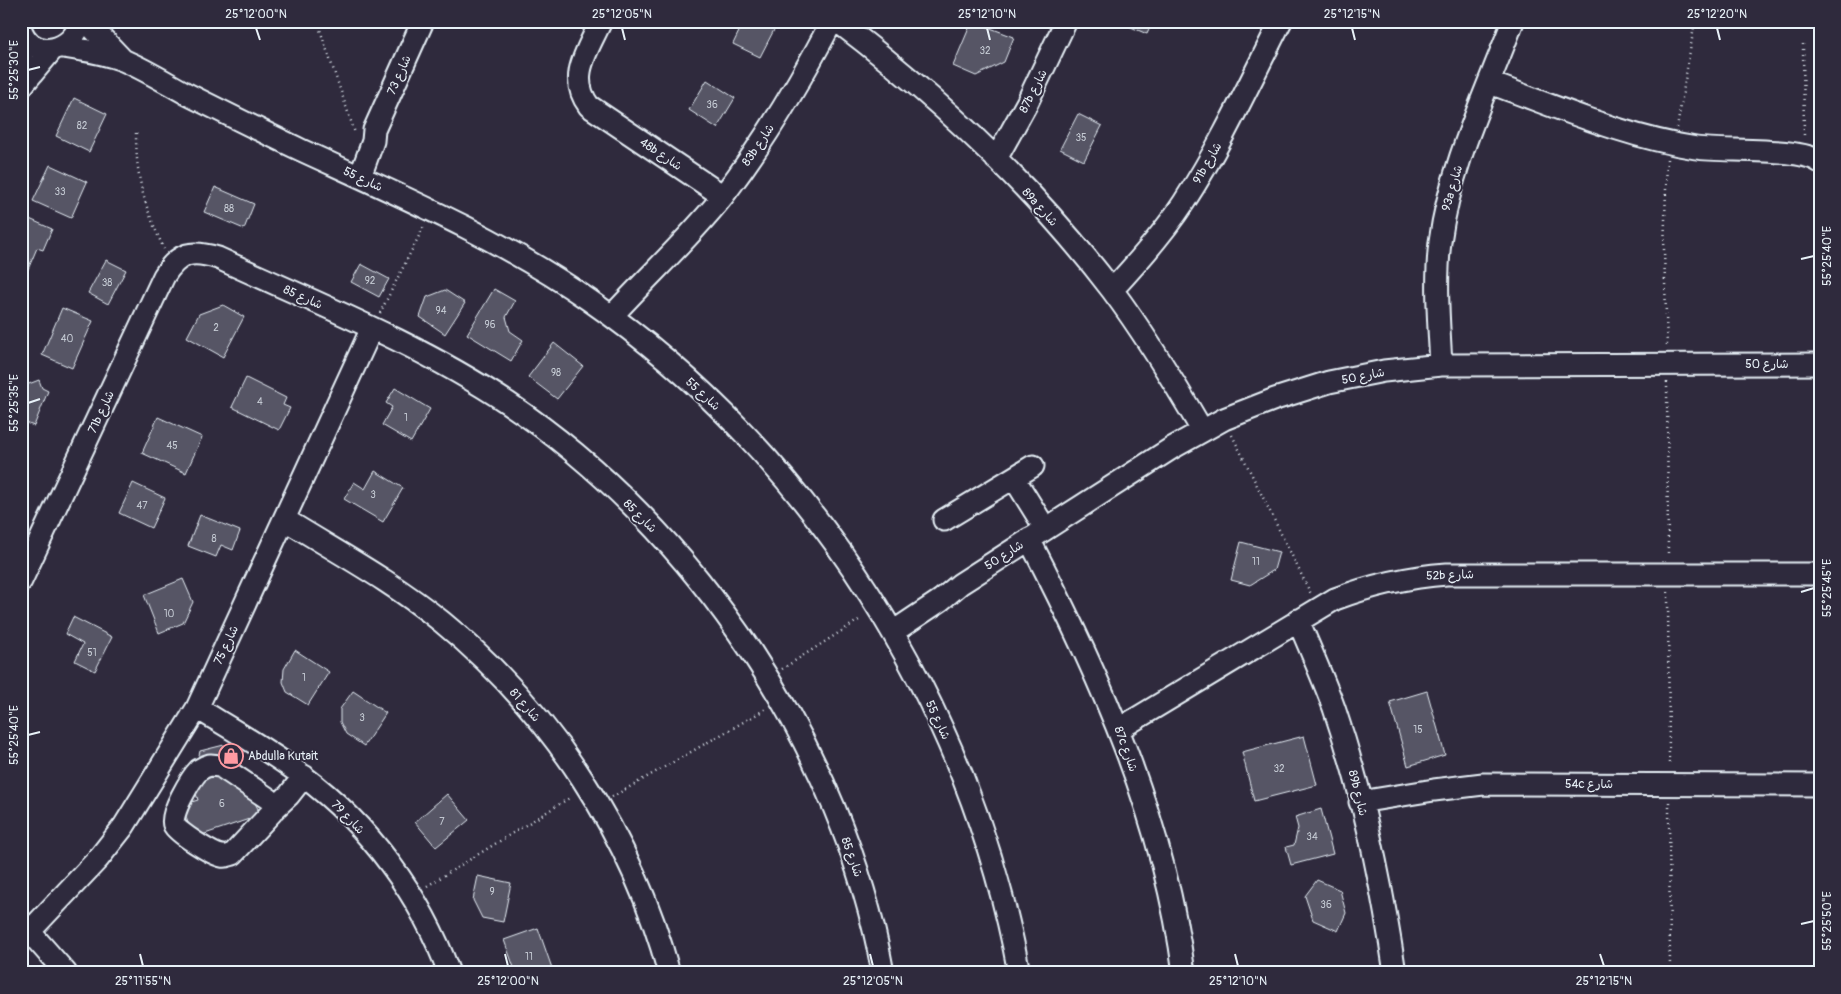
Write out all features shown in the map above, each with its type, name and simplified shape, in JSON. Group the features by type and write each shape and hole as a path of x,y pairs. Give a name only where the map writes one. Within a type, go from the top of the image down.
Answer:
{"street":[{"path":"21,86 57,49 77,32 80,21"},
{"name":"شارع 55","path":"86,21 100,38 124,61 245,124 354,174 520,256 617,320 669,362 717,406 805,504 844,557 885,621 926,695 957,761 979,820 1003,899 1019,973"},
{"name":"شارع 73","path":"354,174 361,149 374,130 423,21"},
{"name":"48b شارع","path":"601,21 579,72 578,85 582,96 589,106 723,196"},
{"name":"83b شارع","path":"617,320 652,286 669,258 723,196 764,139 803,75 832,21"},
{"name":"89a شارع","path":"837,21 918,86 996,159 1112,290 1144,336 1202,430"},
{"name":"87b شارع","path":"996,159 1028,103 1066,21"},
{"name":"91b شارع","path":"1112,290 1138,262 1183,203 1220,140 1281,21"},
{"name":"93a شارع","path":"1441,365 1438,276 1444,220 1453,181 1514,21"},
{"path":"21,66 22,33"},
{"name":"شارع 55","path":"22,33 36,47 124,61"},
{"path":"1490,83 1626,131 1674,144 1726,151 1812,158"},
{"name":"شارع 73","path":"354,174 373,141 374,130"},
{"name":"شارع 85","path":"171,264 178,258 192,253 203,253 218,258 372,328 450,368 508,404 559,441 607,482 652,527 694,574 733,625 781,701 805,744 836,812 861,883 884,973"},
{"name":"71b شارع","path":"21,581 171,264"},
{"name":"شارع 75","path":"26,926 98,859 124,826 197,708 372,328"},
{"name":"شارع 50","path":"885,621 941,600 960,584 1202,430 1275,398 1329,382 1384,372 1441,365 1820,364"},
{"path":"944,520 1033,466"},
{"name":"87c شارع","path":"1014,478 1119,729 1157,845 1172,904 1184,973"},
{"name":"شارع 81","path":"284,519 392,585 456,634 522,699 556,742 593,796 620,846 648,907 669,973"},
{"name":"52b شارع","path":"1119,729 1318,608 1371,586 1408,577 1447,574 1820,574"},
{"name":"89b شارع","path":"1298,620 1334,709 1360,802 1378,880 1395,973"},
{"name":"شارع 79","path":"197,708 304,776 362,831 411,896 450,973"},
{"path":"166,760 194,776"},
{"path":"274,809 268,799 220,766 210,765 200,769 194,776 172,816 173,824 177,831 214,854 227,856 233,854 289,795 304,776"},
{"name":"54c شارع","path":"1360,802 1434,790 1491,784 1820,785"},
{"path":"26,926 66,973"}],"path":[{"path":"317,21 361,149"},
{"path":"1674,144 1694,27"},
{"path":"1803,44 1812,158"},
{"path":"136,133 136,163 141,192 171,264"},
{"path":"372,328 432,212"},
{"path":"1224,419 1318,608"},
{"path":"768,678 885,621"},
{"path":"411,896 593,796 781,701"}],"building":[{"path":"744,21 767,21 776,26 760,57 733,44"},
{"path":"972,21 1014,37 1004,62 976,76 953,66"},
{"path":"1117,21 1153,21 1147,34"},
{"path":"707,80 735,98 717,128 689,110"},
{"path":"74,98 107,114 89,152 56,136"},
{"path":"1078,114 1102,126 1084,161 1060,149"},
{"path":"50,165 87,182 71,218 33,201"},
{"path":"215,187 254,204 244,229 204,212"},
{"path":"25,217 52,229 43,250 37,248 26,274 21,272 21,225"},
{"path":"106,260 126,270 108,304 88,293"},
{"path":"361,264 389,279 379,297 351,282"},
{"path":"494,289 515,301 506,317 510,331 523,340 511,361 467,334"},
{"path":"445,290 465,303 445,334 420,317 427,297"},
{"path":"223,305 244,317 223,357 187,337 199,314"},
{"path":"62,308 93,321 72,368 42,355"},
{"path":"554,343 583,366 557,399 528,377"},
{"path":"246,378 286,398 283,405 290,408 279,430 232,407"},
{"path":"39,380 42,388 48,391 34,426 26,423 21,425 21,387"},
{"path":"395,388 430,409 411,442 382,425 392,407 386,403"},
{"path":"158,417 202,437 186,473 142,453"},
{"path":"375,471 403,488 383,522 344,499 354,482 365,489"},
{"path":"133,483 165,498 151,528 119,513"},
{"path":"200,515 240,531 233,550 221,545 216,557 188,546"},
{"path":"1241,542 1279,552 1274,570 1250,585 1231,580"},
{"path":"183,579 193,602 183,623 159,633 144,595"},
{"path":"73,617 112,637 95,671 75,661 83,644 65,634"},
{"path":"295,650 329,672 308,705 287,692 283,682 284,669"},
{"path":"353,691 386,713 364,746 346,734 340,722 340,709"},
{"path":"1427,691 1445,755 1408,766 1390,702"},
{"path":"1304,736 1317,785 1254,801 1242,752"},
{"path":"224,745 232,752 227,758 204,762 198,759 200,751"},
{"path":"225,770 232,788 246,785 261,815 193,838 182,805 198,800 192,781"},
{"path":"447,794 469,820 436,847 415,822"},
{"path":"1321,809 1333,854 1291,865 1286,847 1294,845 1298,828 1295,817"},
{"path":"478,876 511,883 503,922 482,918 473,900"},
{"path":"1317,880 1340,890 1346,913 1338,931 1313,920 1305,896"},
{"path":"538,928 553,971 516,973 504,940"},
{"path":"1330,966 1331,973 1303,973 1302,970"}],"place":[{"name":"Abdulla Kutait","path":"231,756"}]}
